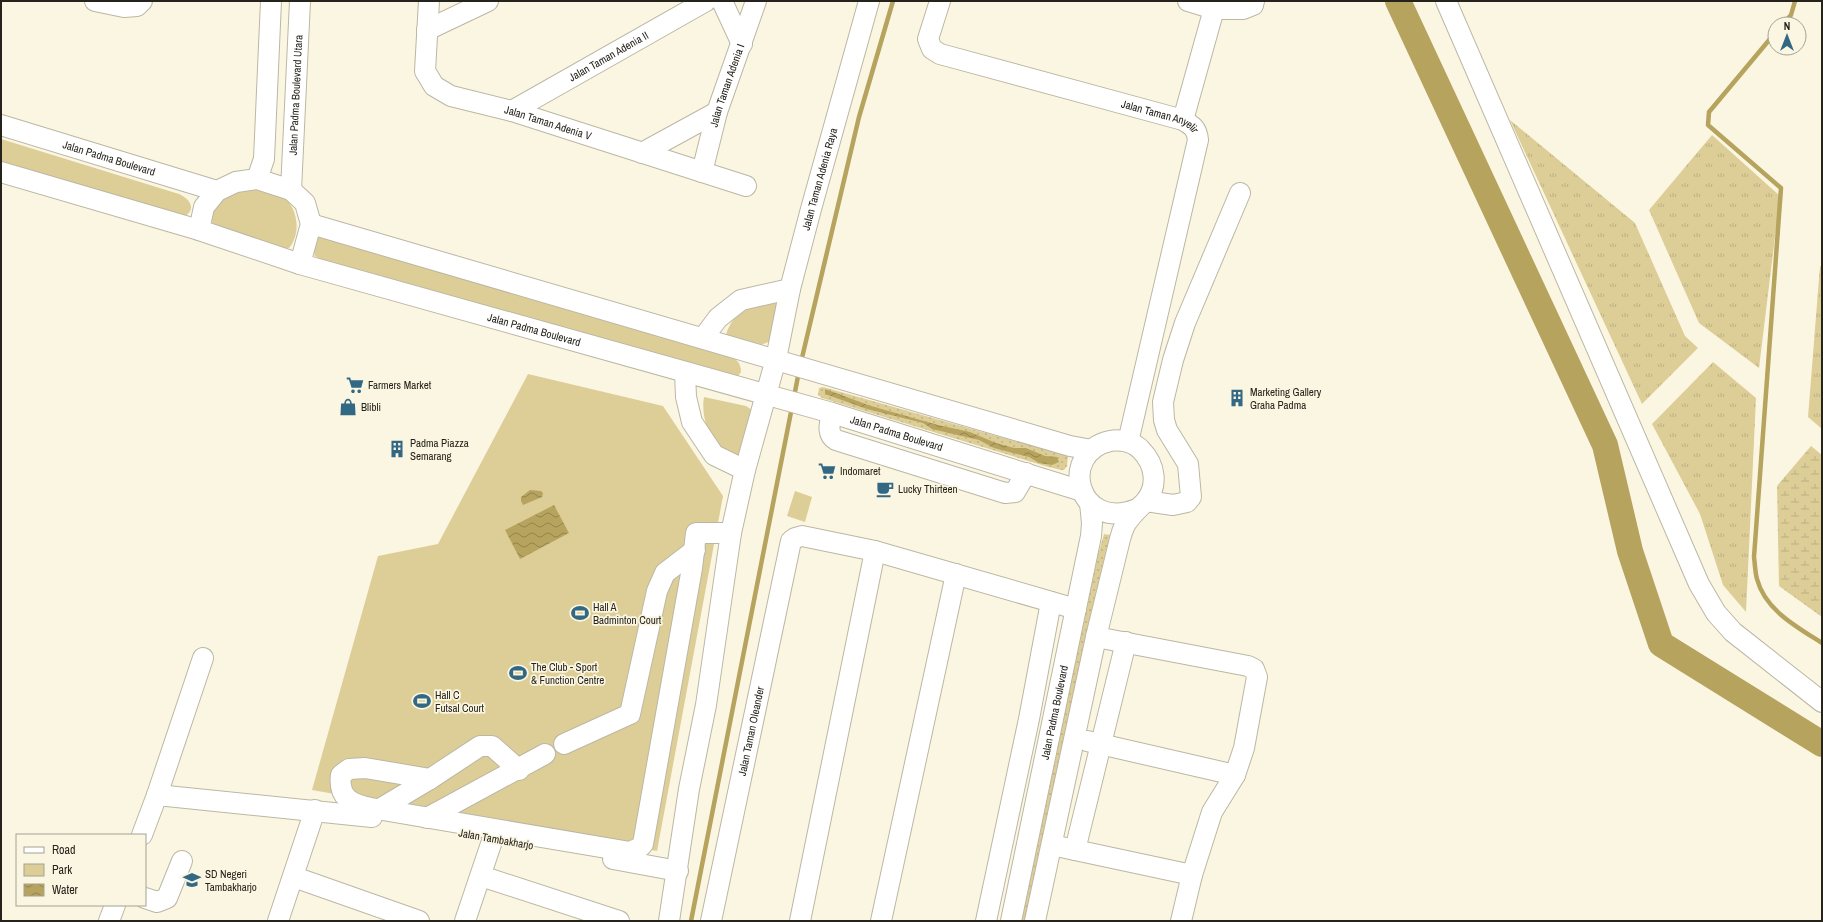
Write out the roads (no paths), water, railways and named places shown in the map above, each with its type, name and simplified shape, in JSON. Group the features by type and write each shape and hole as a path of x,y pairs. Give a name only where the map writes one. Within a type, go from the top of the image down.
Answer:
{"street":[{"path":"95,1 124,7 137,6 142,1"},
{"path":"257,179 264,159 271,1"},
{"name":"Jalan Padma Boulevard Utara","path":"291,190 300,1"},
{"name":"Jalan Taman Adenia V","path":"429,1 424,71 434,86 450,96 512,111 746,186"},
{"path":"427,30 458,8 488,1"},
{"name":"Jalan Taman Adenia II","path":"512,111 706,1"},
{"path":"722,1 742,44"},
{"name":"Jalan Taman Adenia I","path":"702,172 718,112 756,1"},
{"name":"Jalan Taman Adenia Raya","path":"669,921 678,871 689,789 706,706 731,533 745,470 777,359 790,289 869,1"},
{"name":"Jalan Taman Anyelir","path":"940,1 928,39 932,49 940,54 1184,120 1198,132 1198,140 1128,442"},
{"path":"1188,1 1214,9 1243,9 1252,5 1254,1"},
{"path":"1446,1 1699,584 1716,613 1733,632 1822,702"},
{"path":"1184,120 1214,9"},
{"path":"642,153 718,112"},
{"name":"Jalan Padma Boulevard","path":"1,125 217,191"},
{"path":"1,172 199,230 204,207 217,191 236,182 257,179 291,190 305,203 311,224 300,264"},
{"path":"1035,921 1096,637 1120,539 1125,525 1141,505 1152,490 1154,478 1153,467 1147,456 1139,447 1128,442 1115,440 1102,443 1092,450 1084,459 1080,469 1079,480 1086,497 1100,511 1112,514 1125,514 1141,505 1173,505 1187,502 1191,496 1188,464 1167,430 1163,411 1173,360 1185,323 1240,193"},
{"path":"311,224 777,359 1070,446 1092,450"},
{"name":"Jalan Padma Boulevard","path":"199,230 300,264 829,412 1026,473 1086,497 1091,536 1011,921"},
{"path":"703,338 718,318 741,300 790,289"},
{"path":"685,372 686,397 692,422 714,455 745,470"},
{"path":"1137,403 1163,411"},
{"path":"564,744 630,714 657,591 665,573 696,542 731,533"},
{"name":"Jalan Taman Oleander","path":"713,921 792,542 796,538 802,536 875,551"},
{"path":"430,779 365,768 349,769 341,775 339,785 345,797 356,805 378,810 630,852 639,848 643,844 696,542"},
{"path":"800,921 875,551 1076,609"},
{"path":"881,921 956,574"},
{"path":"986,921 1029,719 1051,602"},
{"path":"1096,637 1248,666 1254,669 1257,677 1246,741 1235,775 1212,812 1192,875 1181,921"},
{"path":"646,640 678,647"},
{"path":"1075,850 1126,642"},
{"path":"142,834 203,658"},
{"path":"1029,719 1052,724"},
{"path":"1075,738 1235,775"},
{"path":"378,810 484,745 492,746 519,770"},
{"path":"427,818 519,770 545,754"},
{"name":"Jalan Tambakharjo","path":"157,795 315,810 386,819 678,871"},
{"path":"278,921 294,877 315,810"},
{"path":"465,921 493,838"},
{"path":"1002,842 1027,846"},
{"path":"1052,845 1192,875"},
{"path":"146,898 157,902 167,898 182,861"},
{"path":"481,876 619,921"},
{"path":"294,877 419,921"},
{"path":"109,921 115,906"}],"water":[{"path":"825,389 871,406 938,425 970,432 996,443 1014,448 1026,448 1045,456 1057,457 1059,462 1052,465 1039,463 1029,457 994,448 979,440 932,429 923,423 867,409 825,394"},
{"path":"530,490 541,491 543,493 542,497 523,505 521,497"},
{"path":"554,505 569,533 520,559 505,530"}],"waterway":[{"path":"801,362 859,117 893,1"},
{"path":"1398,1 1605,445 1630,551 1661,644 1822,744"},
{"path":"1790,16 1795,1"},
{"path":"1767,43 1709,112 1708,125 1781,188 1754,557 1755,571 1761,590 1774,609 1802,631 1822,643"},
{"path":"794,397 799,371"},
{"path":"691,921 792,407"}],"place":[{"name":"Farmers Market","path":"355,385"},
{"name":"Marketing Gallery Graha Padma","path":"1237,398"},
{"name":"Blibli","path":"348,407"},
{"name":"Padma Piazza Semarang","path":"397,449"},
{"name":"Indomaret","path":"827,471"},
{"name":"Lucky Thirteen","path":"885,489"},
{"name":"Hall A Badminton Court","path":"580,613"},
{"name":"The Club - Sport & Function Centre","path":"518,673"},
{"name":"Hall C Futsal Court","path":"422,701"},
{"name":"SD Negeri Tambakharjo","path":"192,880"}]}
